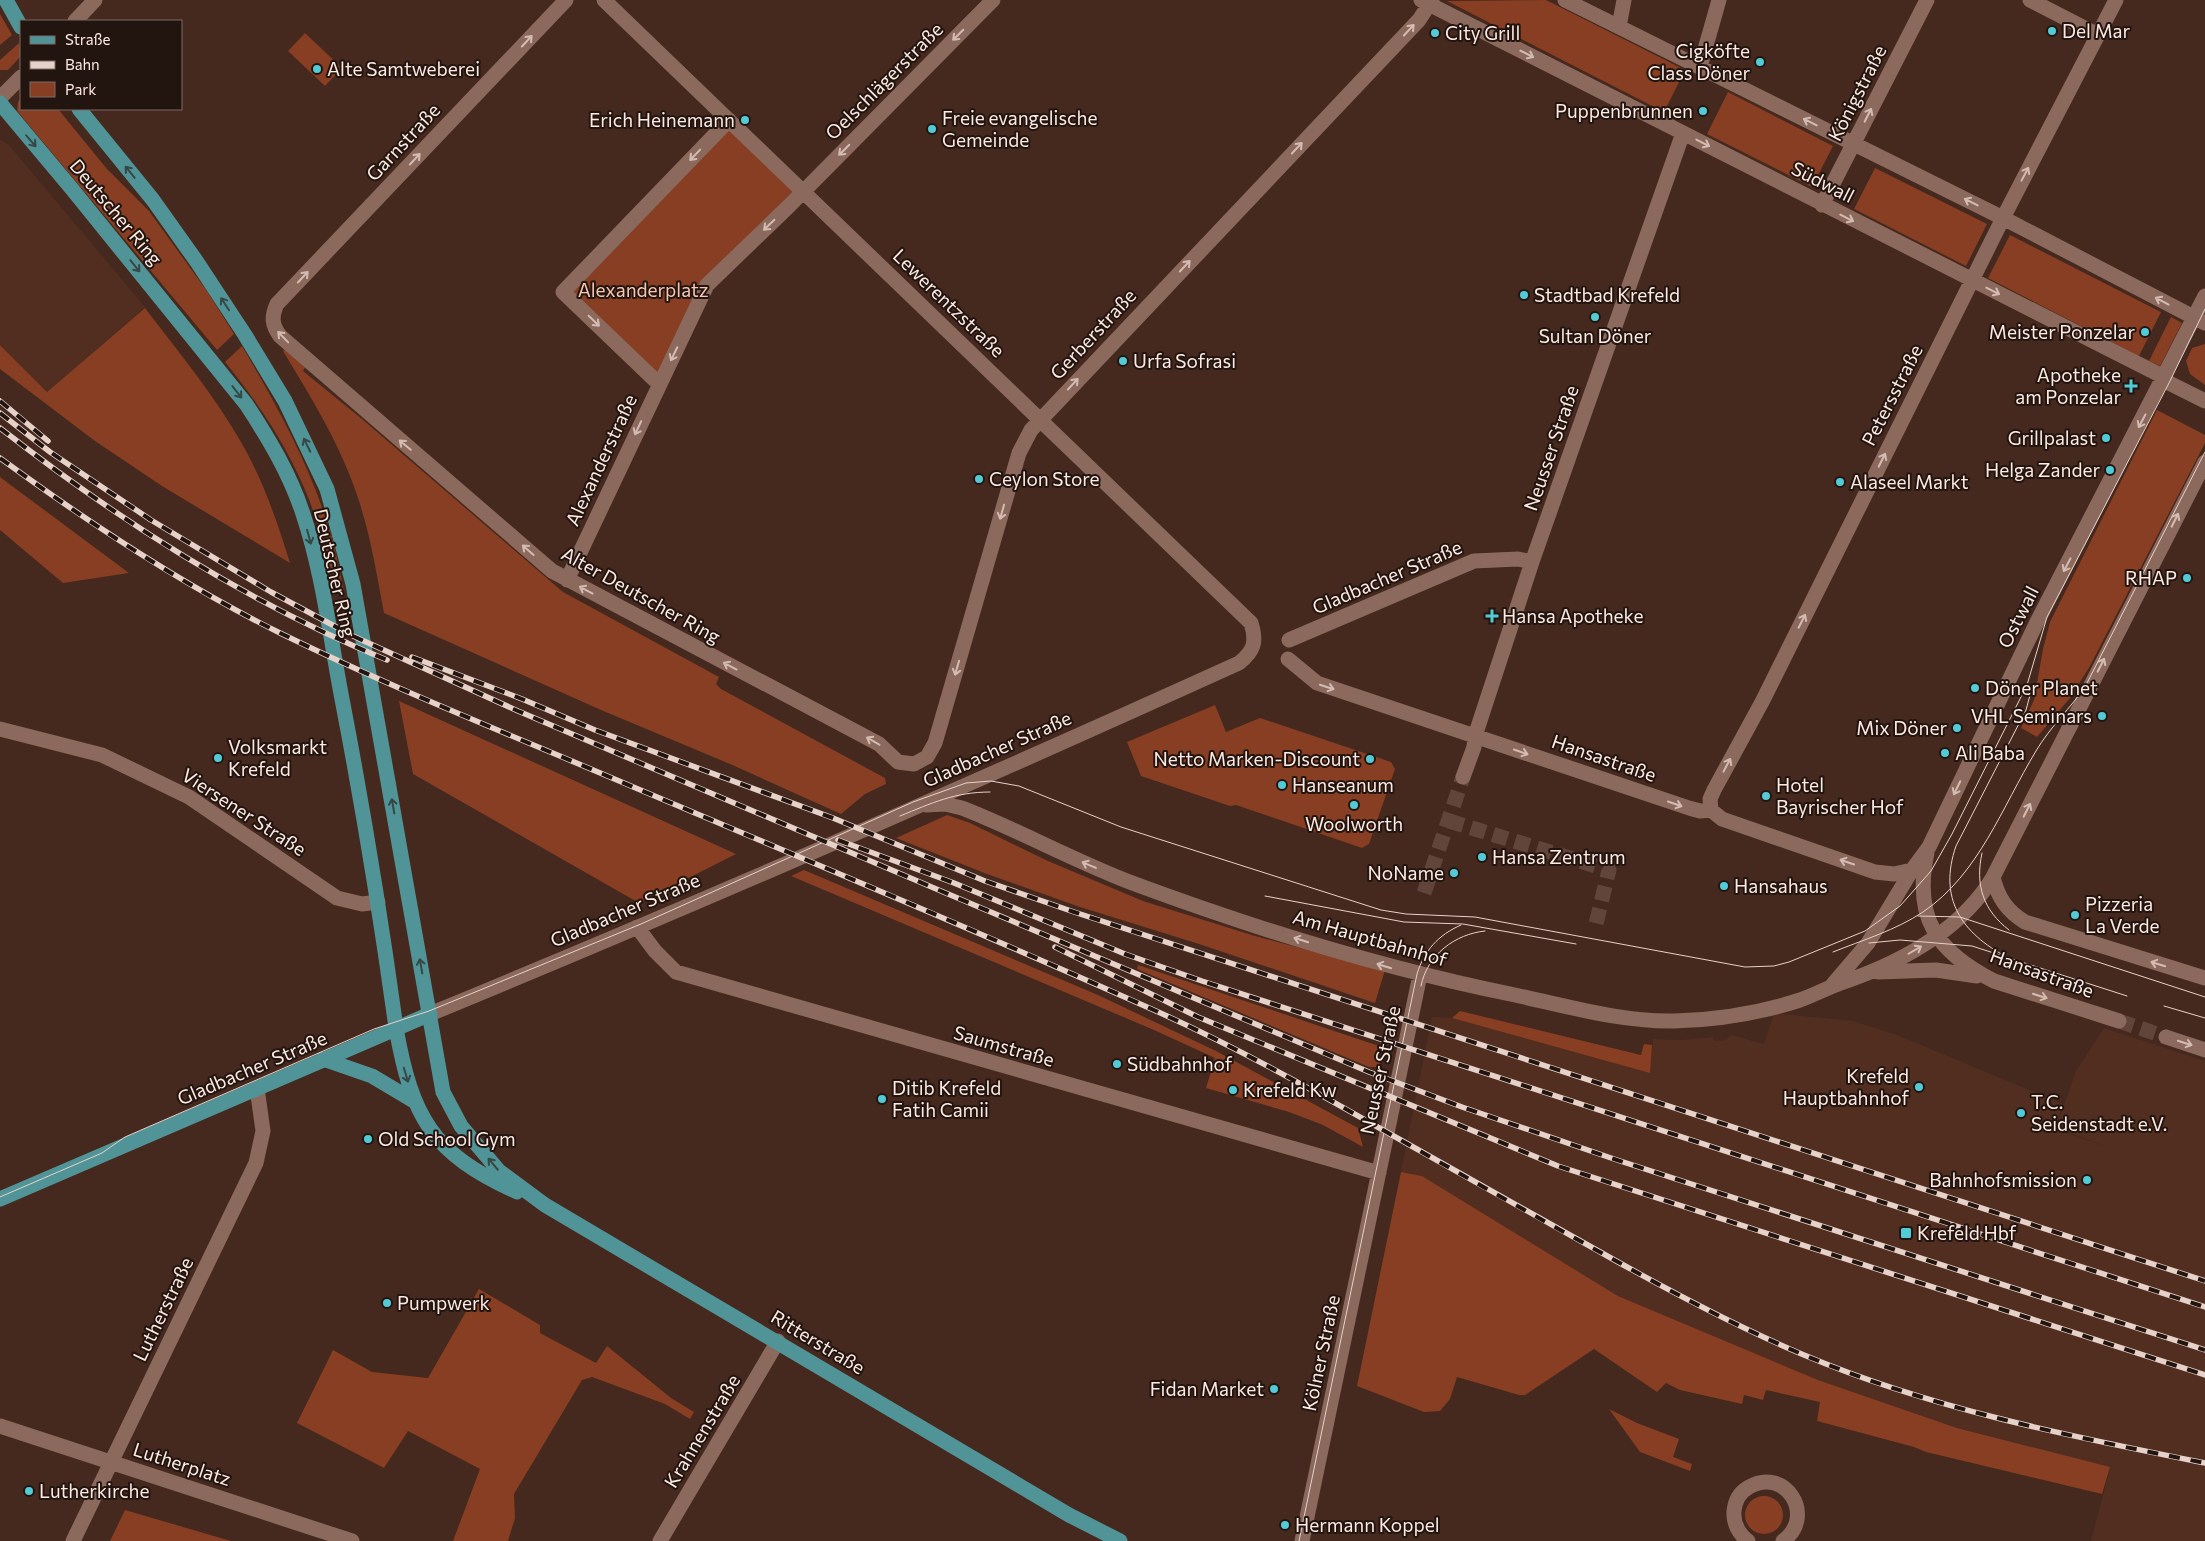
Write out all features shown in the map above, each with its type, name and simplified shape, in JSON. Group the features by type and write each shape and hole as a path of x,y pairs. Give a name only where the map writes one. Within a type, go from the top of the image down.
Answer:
{"main road":[{"path":"6,0 20,25"},
{"name":"Deutscher Ring","path":"0,103 246,404 270,440 285,471 303,514 320,577 359,786 396,1028"},
{"name":"Deutscher Ring","path":"80,110 153,200 245,335 285,401 327,489 353,584 430,1014"},
{"name":"Gladbacher Straße","path":"0,1198 430,1014"},
{"name":"Ritterstraße","path":"430,1014 443,1092 461,1126 499,1171 545,1204 1069,1515 1120,1541"},
{"name":"Ritterstraße","path":"396,1028 403,1066 414,1101 427,1125 446,1149 488,1179 545,1204"},
{"path":"323,1059 372,1076 414,1101"},
{"name":"Ritterstraße","path":"1069,1515 1103,1541"}],"street":[{"path":"75,20 95,0"},
{"name":"Garnstraße","path":"273,314 277,304 566,0"},
{"name":"Lewerentzstraße","path":"604,0 1251,623 1254,632 1254,642"},
{"name":"Oelschlägerstraße","path":"803,190 993,0"},
{"path":"1565,0 2002,218 2199,320"},
{"path":"1619,27 1624,0"},
{"path":"1700,67 1719,0"},
{"name":"Königstraße","path":"1822,205 1927,0"},
{"path":"2030,0 2098,35"},
{"name":"Petersstraße","path":"1711,810 1710,800 1714,790 1762,702 2002,218 2116,0"},
{"name":"Südwall","path":"1428,1 1822,205 2164,378 2169,383 2205,401"},
{"name":"Gerberstraße","path":"914,764 927,757 935,743 1024,441 1040,419 1419,20 1428,1"},
{"path":"0,98 20,77"},
{"path":"729,120 563,292 659,384 707,285 803,190"},
{"name":"Neusser Straße","path":"1464,777 1474,747 1475,736 1532,562 1683,133"},
{"name":"Ostwall","path":"1862,952 1912,870 1929,847 2037,622 2164,378 2199,320 2205,296"},
{"name":"Alter Deutscher Ring","path":"273,314 274,326 280,336 552,571 879,744 898,762 914,764"},
{"name":"Alexanderstraße","path":"567,580 659,384"},
{"path":"1872,973 1936,937 1962,917 1974,904 1993,877 2205,462"},
{"name":"Gladbacher Straße","path":"1289,640 1474,560 1518,559 1532,562"},
{"name":"Gladbacher Straße","path":"430,1014 1021,761 1239,663 1251,653 1254,642"},
{"name":"Hansastraße","path":"1288,658 1317,683 1689,808 1700,811 1711,810 1722,819 1884,874 1912,870"},
{"name":"Viersener Straße","path":"0,729 102,755 189,797 337,898 362,904 378,902"},
{"name":"Am Hauptbahnhof","path":"915,806 945,804 962,808 1134,884 1303,941 1420,975 1609,1015 1633,1019 1673,1021 1750,1013 1781,1006 1872,973"},
{"name":"Hansastraße","path":"1929,847 1924,868 1923,895 1926,915 1936,937 1952,954 1994,981 2119,1021"},
{"path":"1993,877 1998,894 2007,908 2025,922 2205,978"},
{"name":"Saumstraße","path":"637,927 655,951 676,972 1379,1172"},
{"name":"Am Hauptbahnhof","path":"1830,987 1862,952"},
{"path":"1872,973 1936,970 1960,972 1994,981"},
{"name":"Neusser Straße","path":"1379,1172 1420,975"},
{"path":"2166,1037 2205,1050"},
{"name":"Lutherstraße","path":"72,1541 256,1163 263,1131 257,1088"},
{"name":"Kölner Straße","path":"1302,1541 1379,1172"},
{"name":"Krahnenstraße","path":"660,1541 778,1341"},
{"name":"Lutherplatz","path":"0,1426 352,1541"},
{"path":"1748,1541 1738,1531 1734,1522 1735,1504 1745,1489 1754,1484 1764,1482 1775,1483 1785,1488 1797,1506 1798,1517 1795,1528 1789,1537 1783,1541"}],"shaded area":[{"path":"0,140 8,144 145,307 47,392 0,344"},
{"path":"1774,1013 1853,1021 1897,1035 2063,1104 2055,1129 2115,1150 2056,1128 2076,1071 2104,1028 2205,1061 2205,1541 2091,1541 2110,1468 1957,1428 1818,1380 1618,1296 1422,1176 1401,1172 1432,1017 1452,1018 1649,1072 1653,1039 1682,1040 1713,1037 1714,1041 1726,1040 1731,1035 1764,1044"}],"green space":[{"path":"1546,0 1685,70 1664,112 1447,1"},
{"path":"0,14 12,35 0,45"},
{"path":"305,33 342,68 325,86 288,51"},
{"path":"19,43 20,57 8,70 0,70 0,60"},
{"path":"1728,92 1833,146 1812,187 1707,134"},
{"path":"20,99 20,110 59,110 107,169 149,211 207,291 234,334 217,350 17,111"},
{"name":"Alexanderplatz","path":"727,125 797,193 705,285 659,381 566,291"},
{"path":"1875,168 1987,224 1966,266 1854,209"},
{"path":"2010,235 2161,312 2139,356 1988,278"},
{"path":"145,308 207,390 241,442 269,501 290,563 162,486 95,441 0,369 0,345 47,392"},
{"path":"2171,317 2182,323 2160,366 2149,361"},
{"path":"2205,344 2205,385 2190,374 2186,361 2192,348"},
{"path":"242,346 276,406 315,488 330,530 344,591 335,586 310,502 284,446 262,411 225,362"},
{"path":"286,347 307,364 303,371 362,419 563,592 719,677 716,684 721,689 885,778 886,784 865,794 841,814 384,613 367,529 352,481 326,424 283,351"},
{"path":"2157,410 2205,435 2205,443 2090,666 2070,698 2037,737 2021,728 2034,700 2050,622"},
{"path":"0,477 129,573 63,583 0,530"},
{"path":"399,701 736,854 639,903 413,774"},
{"path":"1215,705 1226,732 1260,718 1391,762 1395,769 1369,844 1362,848 1236,805 1230,806 1141,776 1127,742"},
{"path":"947,815 970,823 1048,861 1143,901 1255,936 1385,970 1375,1003 1199,944 1080,907 987,874 896,838"},
{"path":"804,870 1098,995 1216,1051 1358,1128 1363,1147 1323,1125 1289,1112 1206,1088 1215,1058 1154,1030 791,876"},
{"path":"1138,965 1382,1047 1379,1067 1369,1067 1137,969"},
{"path":"1460,1011 1641,1055 1644,1044 1652,1045 1650,1073 1452,1018"},
{"path":"1401,1172 1422,1176 1618,1296 1818,1380 1957,1428 2110,1467 2102,1494 1926,1452 1914,1447 1817,1421 1820,1402 1766,1390 1763,1400 1744,1395 1742,1404 1680,1390 1666,1383 1657,1392 1594,1349 1525,1395 1519,1395 1457,1377 1450,1399 1440,1411 1424,1412 1357,1386"},
{"path":"479,1289 540,1325 540,1333 596,1363 607,1346 671,1398 694,1412 690,1419 665,1404 592,1377 582,1380 514,1494 515,1518 508,1541 453,1541 480,1469 408,1431 384,1468 297,1423 333,1350 372,1372 428,1378"},
{"path":"1609,1409 1637,1423 1679,1439 1673,1457 1692,1464 1690,1471 1640,1452"},
{"path":"1764,1496 1778,1501 1783,1515 1778,1529 1764,1534 1750,1529 1745,1515 1750,1501"},
{"path":"125,1510 231,1541 110,1541"}],"tunnel":[{"path":"1424,893 1463,777"},
{"path":"1449,821 1609,870 1595,928"},
{"path":"2119,1021 2166,1037"}],"tram line":[{"path":"0,1197 102,1153 125,1137 374,1029 429,1011 641,924 913,802 966,783 991,781 1019,786 1121,827 1381,910 1406,914 1475,917 1745,967 1774,966 1789,962 1865,931 1900,906 1931,871 1952,834 2027,685 2047,617 2169,383 2205,309"},
{"path":"1833,952 1891,929 1913,918 1943,896 1960,879 1988,838 2042,742 2086,685 2205,452"},
{"path":"2007,957 1977,937 1958,912 1952,898 1950,882 1951,865 1956,846 2026,710 2033,684"},
{"path":"900,816 955,796 990,792"},
{"path":"1982,853 1980,876 1983,896 1993,914 2009,930"},
{"path":"1265,896 1404,922 1463,924 1576,944"},
{"path":"1918,916 1960,917 2205,997"},
{"path":"1299,1541 1417,974 1424,958 1433,945 1445,934 1461,925"},
{"path":"1421,986 1429,965 1444,948 1463,936 1485,931"},
{"path":"1869,943 1900,940 1972,946 2127,996"},
{"path":"2164,1006 2205,1018"}],"railway":[{"path":"0,401 48,441"},
{"path":"0,413 50,452 151,520 271,592 353,636 518,711 941,891 1369,1072 1462,1107 1614,1159 2205,1350"},
{"path":"0,428 91,495 186,557 284,613 387,660"},
{"path":"0,458 136,552 207,594 280,633 482,724 950,921 1185,1024 1299,1083 1664,1287 1780,1345 1852,1374 1951,1406 2052,1431 2205,1463"},
{"path":"412,657 522,699 595,730 833,818 985,881 1074,912 2205,1281"},
{"path":"838,840 954,883 1125,954 1202,981 2205,1307"},
{"path":"1055,947 1198,1017 1558,1166 2205,1375"}],"place":[{"name":"Del Mar","path":"2052,31"},
{"name":"City Grill","path":"1435,33"},
{"name":"Cigköfte Class Döner","path":"1760,62"},
{"name":"Alte Samtweberei","path":"317,69"},
{"name":"Puppenbrunnen","path":"1703,111"},
{"name":"Erich Heinemann","path":"745,120"},
{"name":"Freie evangelische Gemeinde","path":"932,129"},
{"name":"Stadtbad Krefeld","path":"1524,295"},
{"name":"Sultan Döner","path":"1595,317"},
{"name":"Meister Ponzelar","path":"2145,332"},
{"name":"Urfa Sofrasi","path":"1123,361"},
{"name":"Apotheke am Ponzelar","path":"2131,386"},
{"name":"Grillpalast","path":"2106,438"},
{"name":"Helga Zander","path":"2110,470"},
{"name":"Ceylon Store","path":"979,479"},
{"name":"Alaseel Markt","path":"1840,482"},
{"name":"RHAP","path":"2187,578"},
{"name":"Hansa Apotheke","path":"1492,616"},
{"name":"Döner Planet","path":"1975,688"},
{"name":"VHL Seminars","path":"2102,716"},
{"name":"Mix Döner","path":"1957,728"},
{"name":"Ali Baba","path":"1945,753"},
{"name":"Volksmarkt Krefeld","path":"218,758"},
{"name":"Netto Marken-Discount","path":"1370,759"},
{"name":"Hanseanum","path":"1282,785"},
{"name":"Hotel Bayrischer Hof","path":"1766,796"},
{"name":"Woolworth","path":"1354,805"},
{"name":"Hansa Zentrum","path":"1482,857"},
{"name":"NoName","path":"1454,873"},
{"name":"Hansahaus","path":"1724,886"},
{"name":"Pizzeria La Verde","path":"2075,915"},
{"name":"Südbahnhof","path":"1117,1064"},
{"name":"Krefeld Hauptbahnhof","path":"1919,1087"},
{"name":"Krefeld Kw","path":"1233,1090"},
{"name":"Ditib Krefeld Fatih Camii","path":"882,1099"},
{"name":"T.C. Seidenstadt e.V.","path":"2021,1113"},
{"name":"Old School Gym","path":"368,1139"},
{"name":"Bahnhofsmission","path":"2087,1180"},
{"name":"Krefeld Hbf","path":"1906,1233"},
{"name":"Pumpwerk","path":"387,1303"},
{"name":"Fidan Market","path":"1274,1389"},
{"name":"Lutherkirche","path":"29,1491"},
{"name":"Hermann Koppel","path":"1285,1525"}]}
